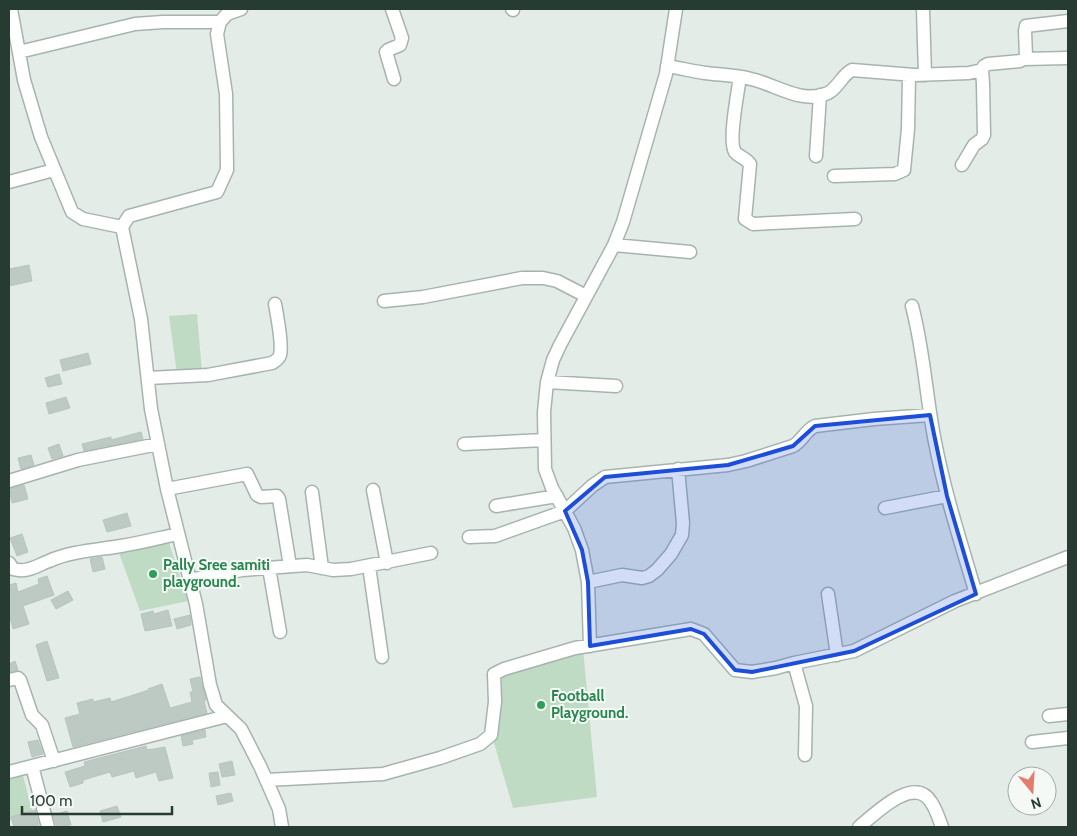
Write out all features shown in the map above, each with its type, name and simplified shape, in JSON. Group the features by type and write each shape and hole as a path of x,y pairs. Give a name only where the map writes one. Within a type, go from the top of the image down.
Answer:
{"street":[{"path":"11,9 15,45 38,127 72,212 84,218 122,227"},
{"path":"15,45 135,24 224,15 240,9"},
{"path":"392,9 402,38 400,45 386,52 394,79"},
{"path":"590,646 588,582 582,550 574,528 545,469 544,412 547,382 553,360 560,345 614,245 623,222 668,66 676,9"},
{"path":"923,9 925,75"},
{"path":"224,15 218,34 226,94 227,170 217,192 129,216 122,227 141,319 151,409 166,489 196,604 210,685 216,705 241,729 279,810 282,827"},
{"path":"1024,59 1026,26 1068,20"},
{"path":"668,66 751,79 807,97 834,90 847,72 852,70 909,75 969,73 982,70 988,64 1024,59 1068,58"},
{"path":"962,165 974,145 984,135 984,84 982,70"},
{"path":"834,176 895,174 904,170 908,129 909,75"},
{"path":"740,77 732,133 735,152 748,160 750,164 745,219 753,224 855,219"},
{"path":"816,156 820,95"},
{"path":"9,182 54,170"},
{"path":"614,245 690,252"},
{"path":"384,301 522,278 542,278 557,281 586,296"},
{"path":"148,378 225,372 272,363 278,359 281,346 275,304"},
{"path":"912,306 918,326 930,415 947,496 976,594"},
{"path":"547,382 616,386"},
{"path":"469,537 495,536 565,511 592,486 605,477 728,465 793,446 800,442 810,428 815,426 930,415"},
{"path":"464,444 544,440"},
{"path":"9,481 78,460 158,444"},
{"path":"588,582 622,575 642,578 657,570 671,554 682,535 684,523 678,469"},
{"path":"166,489 247,474 257,495 261,497 277,496 279,499 290,566"},
{"path":"373,490 387,563"},
{"path":"312,492 322,568"},
{"path":"496,506 557,496"},
{"path":"885,508 947,496"},
{"path":"9,562 13,569 27,571 50,560 72,554 178,534"},
{"path":"190,580 242,570 290,566 307,565 333,570 370,566 432,554"},
{"path":"266,780 383,774 440,758 480,744 491,735 495,702 494,674 575,648 691,629 704,634 735,670 752,672 776,668 854,651 955,601 1068,557"},
{"path":"370,566 382,657"},
{"path":"269,568 280,632"},
{"path":"828,594 838,655"},
{"path":"794,663 806,706 805,755"},
{"path":"9,680 18,678 20,680 32,715 42,724 54,761"},
{"path":"1049,716 1068,714"},
{"path":"9,772 227,716"},
{"path":"1032,742 1068,738"},
{"path":"32,766 48,827"},
{"path":"859,827 906,792 915,791 924,794 931,801 942,827"}],"highlighted area":[{"path":"930,415 947,496 976,594 854,651 752,672 735,670 704,634 691,629 590,646 588,582 582,550 565,511 605,477 728,465 793,446 815,426"}],"green space":[{"path":"197,314 202,372 177,374 169,316"},
{"name":"Pally Sree samiti playground.","path":"168,540 188,601 140,611 119,553"},
{"name":"Football Playground.","path":"583,649 597,797 513,808 492,736 494,674"},
{"path":"20,764 33,814 9,821 9,767"}],"building":[{"path":"29,265 32,281 9,286 9,269"},
{"path":"88,353 91,364 63,371 60,360"},
{"path":"59,374 62,384 48,387 45,378"},
{"path":"66,397 70,408 49,414 46,403"},
{"path":"141,432 143,439 84,451 82,444 111,437 111,440"},
{"path":"59,444 63,456 52,459 48,448"},
{"path":"31,455 34,465 21,469 18,458"},
{"path":"24,485 28,499 12,503 9,489"},
{"path":"127,513 131,526 107,532 103,520"},
{"path":"22,534 28,552 17,556 10,538"},
{"path":"102,557 105,569 93,572 90,559"},
{"path":"47,576 54,595 23,606 29,624 13,629 9,614 9,585 16,583 18,592 39,584 38,579"},
{"path":"68,591 73,600 56,609 51,600"},
{"path":"168,610 172,626 145,631 141,614 153,611 154,614"},
{"path":"190,615 191,625 177,629 174,619"},
{"path":"47,641 59,678 47,681 36,645"},
{"path":"15,661 18,670 9,672 9,664"},
{"path":"200,677 207,713 73,747 65,718 80,714 77,703 93,699 93,702 110,698 111,702 162,684 170,708 192,702 190,692 193,692 190,679"},
{"path":"205,730 206,737 192,740 193,744 183,746 181,736"},
{"path":"38,740 43,754 32,757 28,742"},
{"path":"146,746 147,750 165,747 173,778 159,781 156,772 136,778 134,771 112,777 110,772 83,780 83,783 70,787 65,772 85,766 84,762"},
{"path":"232,761 235,775 222,777 219,764"},
{"path":"218,772 220,785 211,787 209,773"},
{"path":"231,793 233,801 218,805 216,796"},
{"path":"117,806 121,817 103,822 100,811"},
{"path":"35,810 39,826 14,827 11,817"},
{"path":"67,811 71,825 57,827 53,815"}],"place":[{"name":"Pally Sree samiti playground.","path":"153,574"},
{"name":"Football Playground.","path":"541,705"}]}
